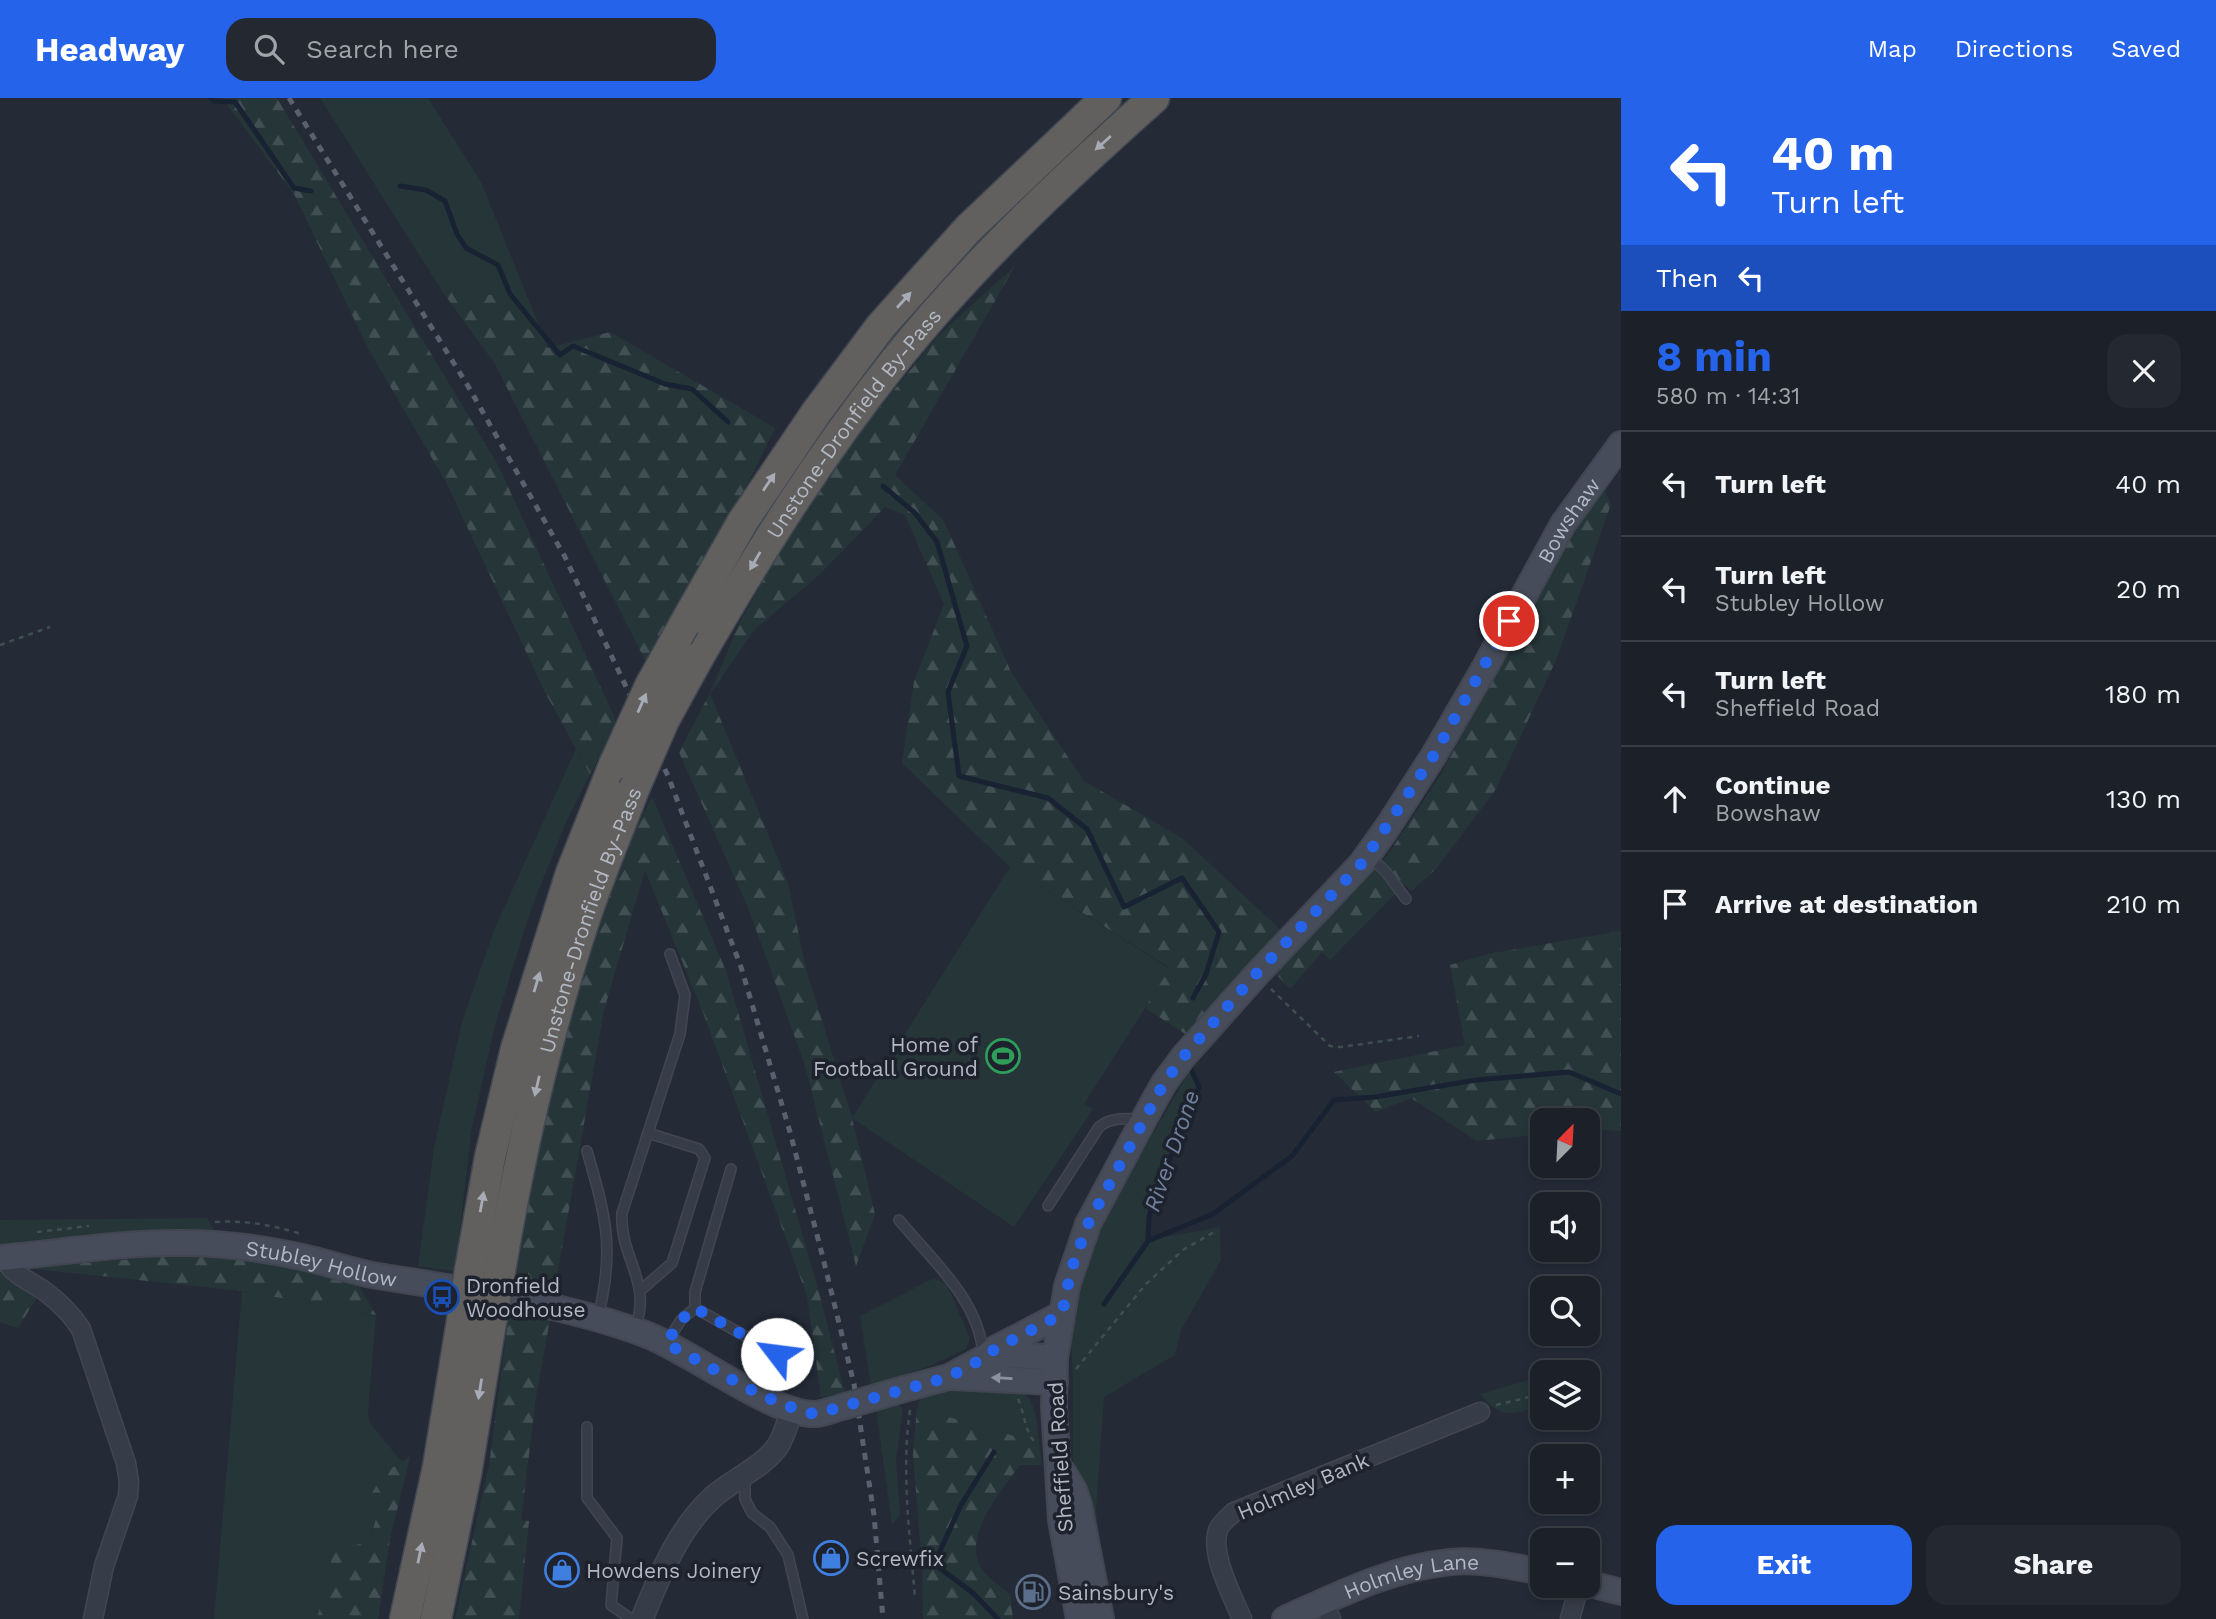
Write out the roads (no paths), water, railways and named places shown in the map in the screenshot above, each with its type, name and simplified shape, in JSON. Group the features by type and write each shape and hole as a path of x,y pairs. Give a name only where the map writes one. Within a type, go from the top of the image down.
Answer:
{"highway":[{"name":"Unstone-Dronfield By-Pass","path":"436,1619 466,1474 477,1322 470,1270 490,1157 516,1049 571,873 614,765 650,686 743,521 816,413 881,326 968,229 1106,98"},
{"name":"Unstone-Dronfield By-Pass","path":"405,1619 438,1467 477,1322 499,1277 514,1185 541,1065 583,923 634,789 664,720 765,542 835,439 895,360 988,255 1066,176 1154,98"}],"main road":[{"name":"Bowshaw","path":"1201,1036 1368,855 1434,755 1563,524 1621,444"},
{"name":"Sheffield Road","path":"1079,1619 1062,1520 1054,1416 1055,1370 1069,1278 1088,1224 1144,1119 1164,1083 1201,1036"},
{"name":"Stubley Hollow","path":"2,1258 174,1242 239,1245 313,1259 368,1274 510,1299 634,1330 695,1358 761,1396 793,1409 815,1414 949,1377 1055,1370"},
{"name":"Stubley Hollow","path":"949,1377 1062,1314"},
{"name":"Stubley Hollow","path":"984,1358 1018,1355 1055,1370"},
{"path":"1059,1464 1079,1505 1101,1619"},
{"name":"Holmley Lane","path":"1285,1619 1327,1610 1381,1577 1417,1567 1452,1562 1530,1570"},
{"path":"1600,1586 1621,1592"}],"street":[{"path":"2,1258 10,1268 46,1293 74,1318 81,1329 126,1463 128,1496 104,1566 93,1619"},
{"path":"642,1619 655,1586 686,1529 711,1498 768,1457 778,1446 793,1409"},
{"name":"Holmley Bank","path":"1242,1619 1219,1562 1216,1542 1218,1530 1234,1512 1480,1412"},
{"path":"1570,1619 1576,1598"}],"lane":[{"path":"1368,855 1386,872 1406,900"},
{"path":"634,1330 639,1318 641,1290 621,1228 622,1213 680,1034 685,1010 685,995 670,954"},
{"path":"1048,1206 1098,1127 1119,1119 1144,1119"},
{"path":"641,1290 672,1263 705,1158 699,1149 648,1133"},
{"path":"587,1151 603,1207 608,1241 607,1280 598,1319"},
{"path":"666,1344 681,1320 695,1308 695,1292 731,1169"},
{"path":"899,1220 967,1301 983,1342 984,1358"},
{"path":"695,1308 777,1354"},
{"path":"587,1427 587,1498 617,1538 611,1605 631,1619"},
{"path":"745,1474 745,1499 752,1513 770,1527 788,1555 803,1619"}],"waterway":[{"name":"River Drone","path":"211,98 214,101 235,102 294,188 311,191"},
{"name":"River Drone","path":"400,186 426,190 445,201 457,234 466,248 498,265 510,294 560,355 573,346 665,384 692,389 728,422"},
{"name":"River Drone","path":"883,486 915,513 937,542 967,646 948,692 959,776 1048,798 1087,829 1124,907 1182,878 1219,932 1206,974 1193,998"},
{"name":"River Drone","path":"1104,1304 1148,1241 1149,1217 1158,1188 1199,1087 1191,1069"},
{"path":"1148,1241 1213,1214 1292,1156 1334,1100 1375,1097 1476,1080 1569,1072 1621,1094"},
{"name":"River Drone","path":"994,1452 961,1505 934,1564 973,1593 998,1619"}],"railway":[{"path":"289,98 468,386 565,557 668,776 741,967 790,1132 822,1254 854,1384 874,1515 883,1619"}],"place":[{"name":"Home of Football Ground","path":"1003,1056"},
{"name":"Dronfield Woodhouse","path":"442,1297"},
{"name":"Screwfix","path":"831,1558"},
{"name":"Howdens Joinery","path":"562,1570"},
{"name":"Sainsbury's","path":"1033,1592"}]}
